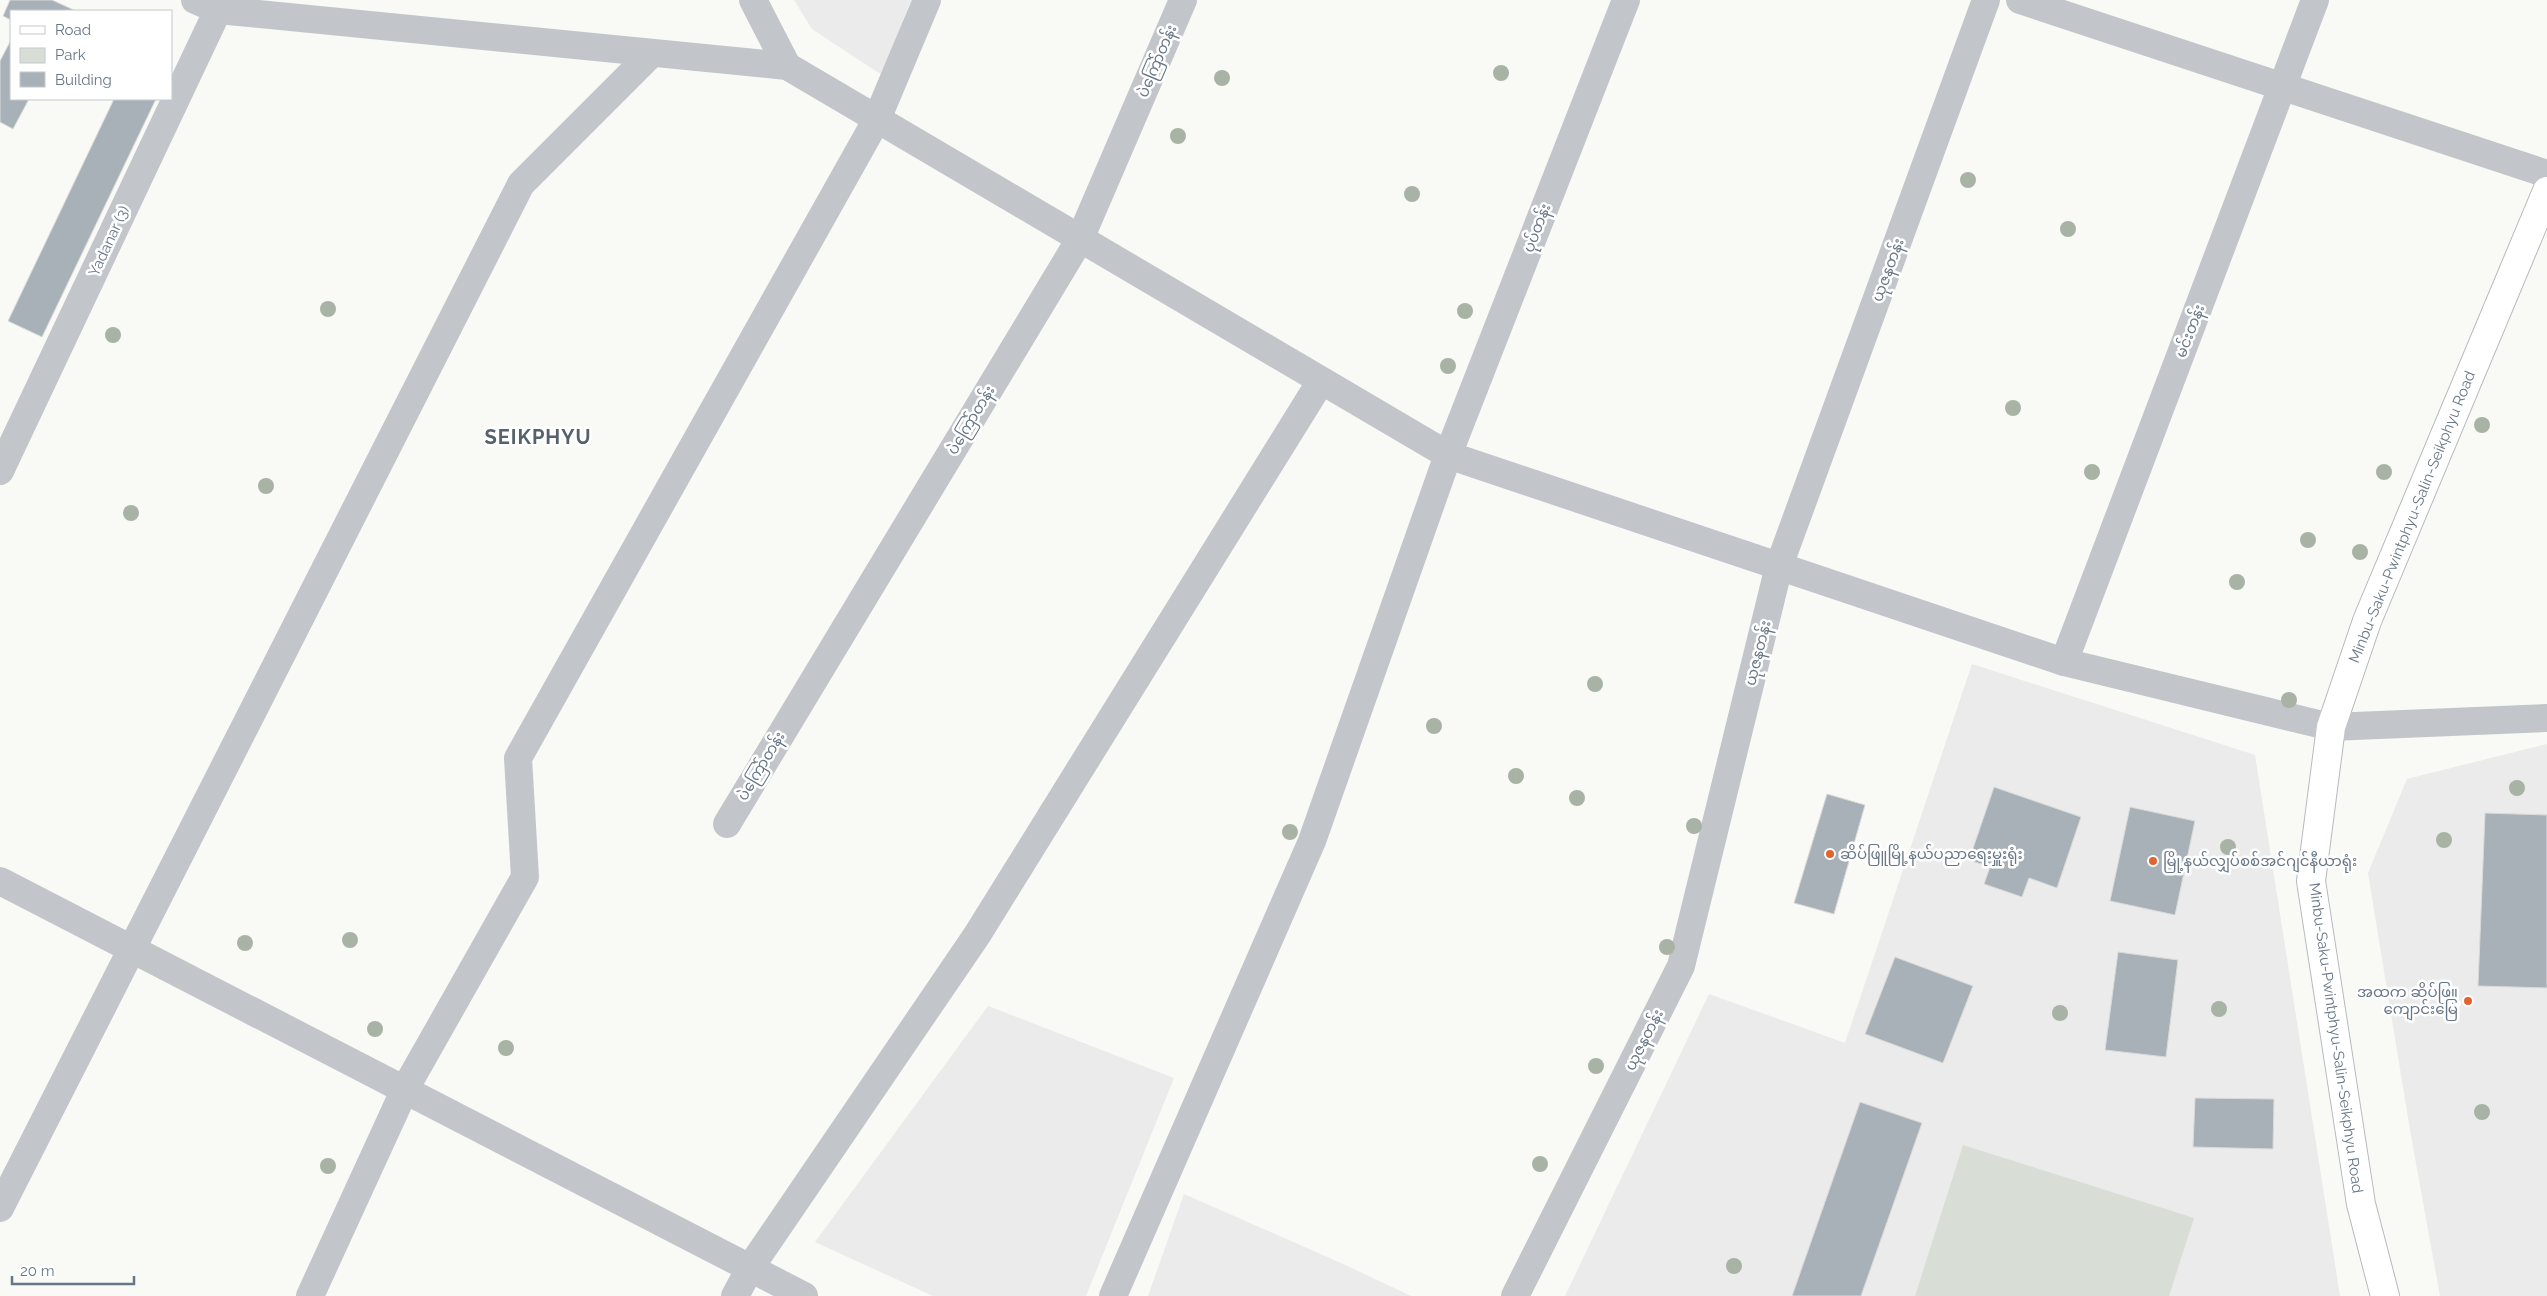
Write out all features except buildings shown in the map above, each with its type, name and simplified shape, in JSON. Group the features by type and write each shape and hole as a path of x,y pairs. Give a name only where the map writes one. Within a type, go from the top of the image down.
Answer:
{"main road":[{"name":"Minbu-Saku-Pwintphyu-Salin-Seikphyu Road","path":"2385,1296 2361,1204 2311,881 2331,727 2366,621 2547,191"}],"street":[{"path":"752,0 787,66"},
{"path":"310,1296 405,1089 525,877 518,758 877,119 927,0"},
{"name":"ပဲကြော်တန်း","path":"727,824 1080,239 1184,0"},
{"name":"ပုပ်တန်း","path":"1113,1296 1312,841 1448,456 1626,0"},
{"name":"ယုဇနတန်း","path":"1515,1296 1681,966 1779,566 1986,0"},
{"path":"2020,0 2547,174"},
{"name":"မင်းတန်း","path":"2064,662 2316,0"},
{"path":"207,5 652,54 787,66 1448,456 2064,662 2331,727 2547,718"},
{"name":"Yadanar (3)","path":"172,84 207,5"},
{"path":"0,1208 521,184 652,54"},
{"name":"Yadanar (3)","path":"0,471 165,100"},
{"path":"735,1296 750,1268 977,935 1321,381"},
{"path":"0,881 804,1296"}],"shaded area":[{"path":"794,0 911,0 882,75 812,29"},
{"path":"1972,664 2255,755 2340,1296 1565,1296 1709,994 1845,1043"},
{"name":"အထက ဆိပ်ဖြူ ကျောင်းမြေ","path":"2547,744 2547,1296 2440,1296 2410,1130 2368,873 2407,779"},
{"path":"988,1006 1174,1078 1086,1296 933,1296 815,1242"},
{"path":"1184,1194 1341,1263 1411,1296 1148,1296"}],"green space":[{"path":"1963,1145 2194,1218 2169,1296 1915,1296"}],"place":[{"name":"ဆိပ်ဖြူမြို့နယ်ပညာရေးမှူးရုံး","path":"1830,854"},
{"name":"မြို့နယ်လျှပ်စစ်အင်ဂျင်နီယာရုံး","path":"2153,861"},
{"name":"အထက ဆိပ်ဖြူ ကျောင်းမြေ","path":"2468,1001"}],"district":[{"name":"SEIKPHYU","path":"538,437"}]}
